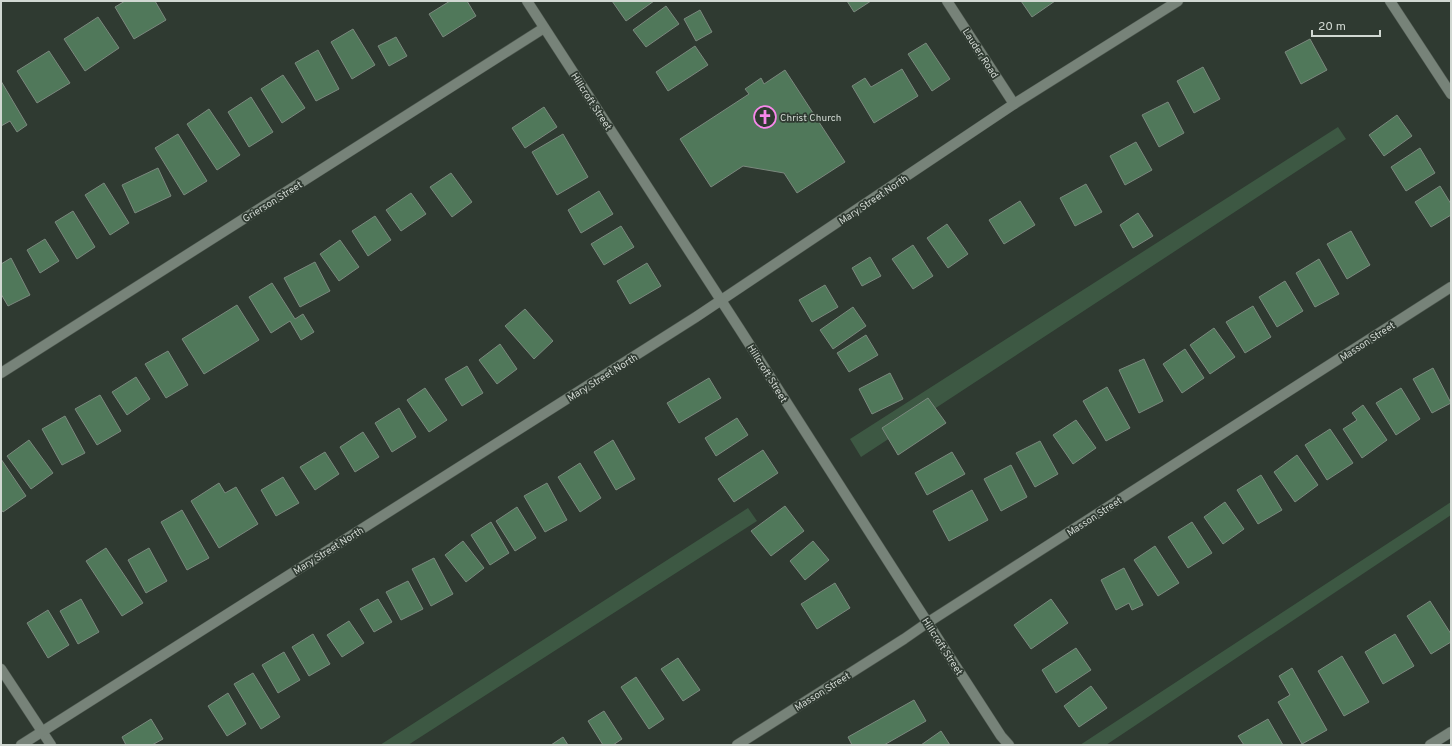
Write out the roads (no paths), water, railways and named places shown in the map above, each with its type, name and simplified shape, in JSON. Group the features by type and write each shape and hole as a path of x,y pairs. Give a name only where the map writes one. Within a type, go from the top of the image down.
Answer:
{"street":[{"name":"Hillcroft Street","path":"527,1 928,623 1009,745"},
{"name":"Lauder Road","path":"947,1 1014,104"},
{"name":"Mary Street North","path":"21,745 721,300 1014,104 1178,1"},
{"path":"1390,1 1451,94"},
{"name":"Grierson Street","path":"1,373 544,28"},
{"name":"Masson Street","path":"737,745 1451,287"},
{"path":"1,669 51,745"},
{"path":"1430,745 1451,732"}],"place":[{"name":"Christ Church","path":"765,117"}]}
